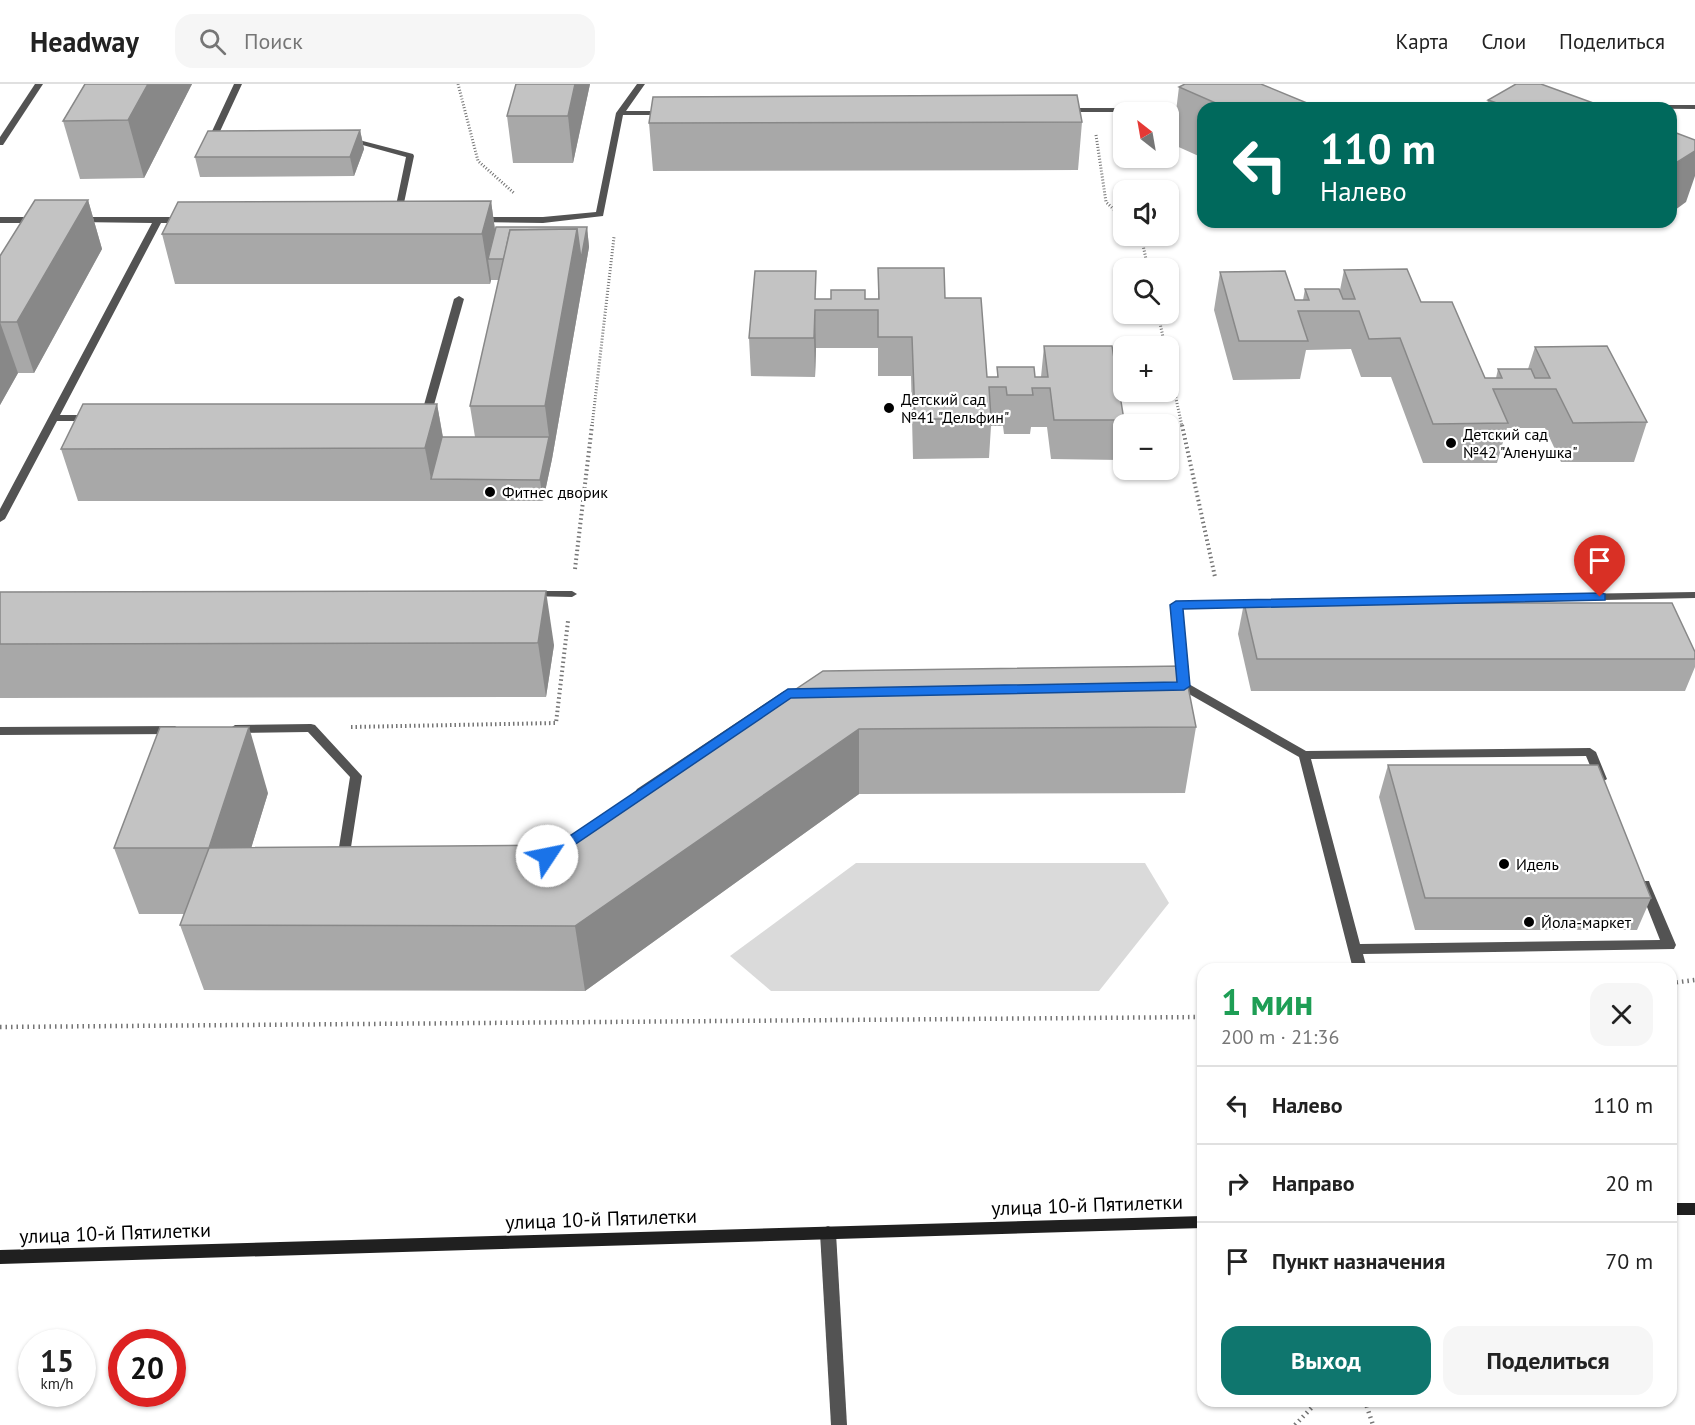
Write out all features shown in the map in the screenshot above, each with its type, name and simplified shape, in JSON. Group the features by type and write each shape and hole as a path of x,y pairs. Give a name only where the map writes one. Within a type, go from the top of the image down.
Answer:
{"main road":[{"path":"1677,1209 1695,1209"},
{"name":"улица 10-й Пятилетки","path":"0,1257 1197,1222"}],"street":[{"path":"0,143 39,84"},
{"path":"222,141 211,141 238,84"},
{"path":"465,220 543,220 600,214 620,113 641,84"},
{"path":"1677,107 1695,107"},
{"path":"1057,110 1197,110"},
{"path":"620,113 679,112"},
{"path":"336,142 359,142 410,156 397,219"},
{"path":"385,220 408,219"},
{"path":"0,220 45,220"},
{"path":"68,220 194,220"},
{"path":"0,519 158,220"},
{"path":"412,420 424,420 459,299"},
{"path":"54,418 102,418"},
{"path":"524,594 572,594"},
{"path":"1184,686 1176,605 1695,595"},
{"path":"1160,686 1184,686 1304,755 1590,752 1608,795"},
{"path":"634,798 788,694 812,693"},
{"path":"228,729 311,728 356,776 343,860 354,860"},
{"path":"0,731 192,729"},
{"path":"1304,755 1358,963"},
{"path":"1354,949 1669,945 1638,870"},
{"path":"828,1233 839,1425"}],"path":[{"path":"458,84 478,161 543,220"},
{"path":"1093,110 1106,202 1113,209"},
{"path":"311,728 556,723 615,227 600,214"},
{"path":"1177,402 1221,604"},
{"path":"1677,982 1695,980"},
{"path":"0,1027 1197,1017"},
{"path":"1295,1425 1312,1407"},
{"path":"1367,1407 1373,1425"}],"shaded area":[{"path":"856,863 1145,863 1169,903 1099,991 771,991 730,956"}],"building":[{"path":"85,84 148,84 128,120 63,121"},
{"path":"516,84 575,84 568,116 507,116"},
{"path":"1185,84 1261,84 1304,102 1213,102 1179,87"},
{"path":"1516,84 1541,84 1590,102 1494,102 1488,100"},
{"path":"1077,95 1082,122 649,123 653,97"},
{"path":"360,130 350,157 195,157 208,131"},
{"path":"1677,133 1695,140 1695,151 1677,162"},
{"path":"35,200 88,200 17,322 0,322 0,256"},
{"path":"491,201 482,234 162,234 178,202"},
{"path":"496,227 587,227 581,259 577,229 510,230 504,259 488,259"},
{"path":"577,229 545,406 470,406 510,230"},
{"path":"878,268 944,268 945,298 981,298 987,377 998,377 997,367 1034,367 1035,377 1048,377 1044,346 1112,346 1113,402 1121,402 1123,414 1113,414 1113,420 1054,420 1050,388 1032,388 1033,395 1007,395 1006,387 989,387 991,419 915,419 912,337 878,337 878,310 815,310 814,338 749,338 755,271 816,271 815,299 831,299 831,290 865,290 865,299 879,299"},
{"path":"1407,269 1421,302 1452,302 1485,378 1502,378 1498,369 1531,369 1535,378 1550,378 1535,347 1607,346 1647,422 1573,423 1556,389 1493,389 1508,423 1433,424 1400,338 1369,339 1359,311 1298,311 1308,341 1239,341 1220,272 1285,271 1295,300 1309,300 1305,289 1339,289 1343,299 1355,299 1344,270"},
{"path":"83,404 437,404 425,448 61,449"},
{"path":"442,437 549,437 540,480 431,479"},
{"path":"546,591 538,643 0,644 0,592"},
{"path":"1244,603 1672,603 1695,652 1695,659 1257,659"},
{"path":"1184,666 1196,727 859,729 575,926 180,925 209,848 563,845 823,671"},
{"path":"160,727 249,727 209,848 114,848"},
{"name":"Идель","path":"1388,765 1598,765 1651,898 1425,898"}],"place":[{"name":"Детский сад №41 \"Дельфин\"","path":"889,408"},
{"name":"Детский сад №42 \"Аленушка\"","path":"1451,443"},
{"name":"Фитнес дворик","path":"490,492"},
{"name":"Идель","path":"1504,864"},
{"name":"Йола-маркет","path":"1529,922"}],"route":[{"path":"547,856 788,694 1184,686 1176,605 1600,597"}]}
